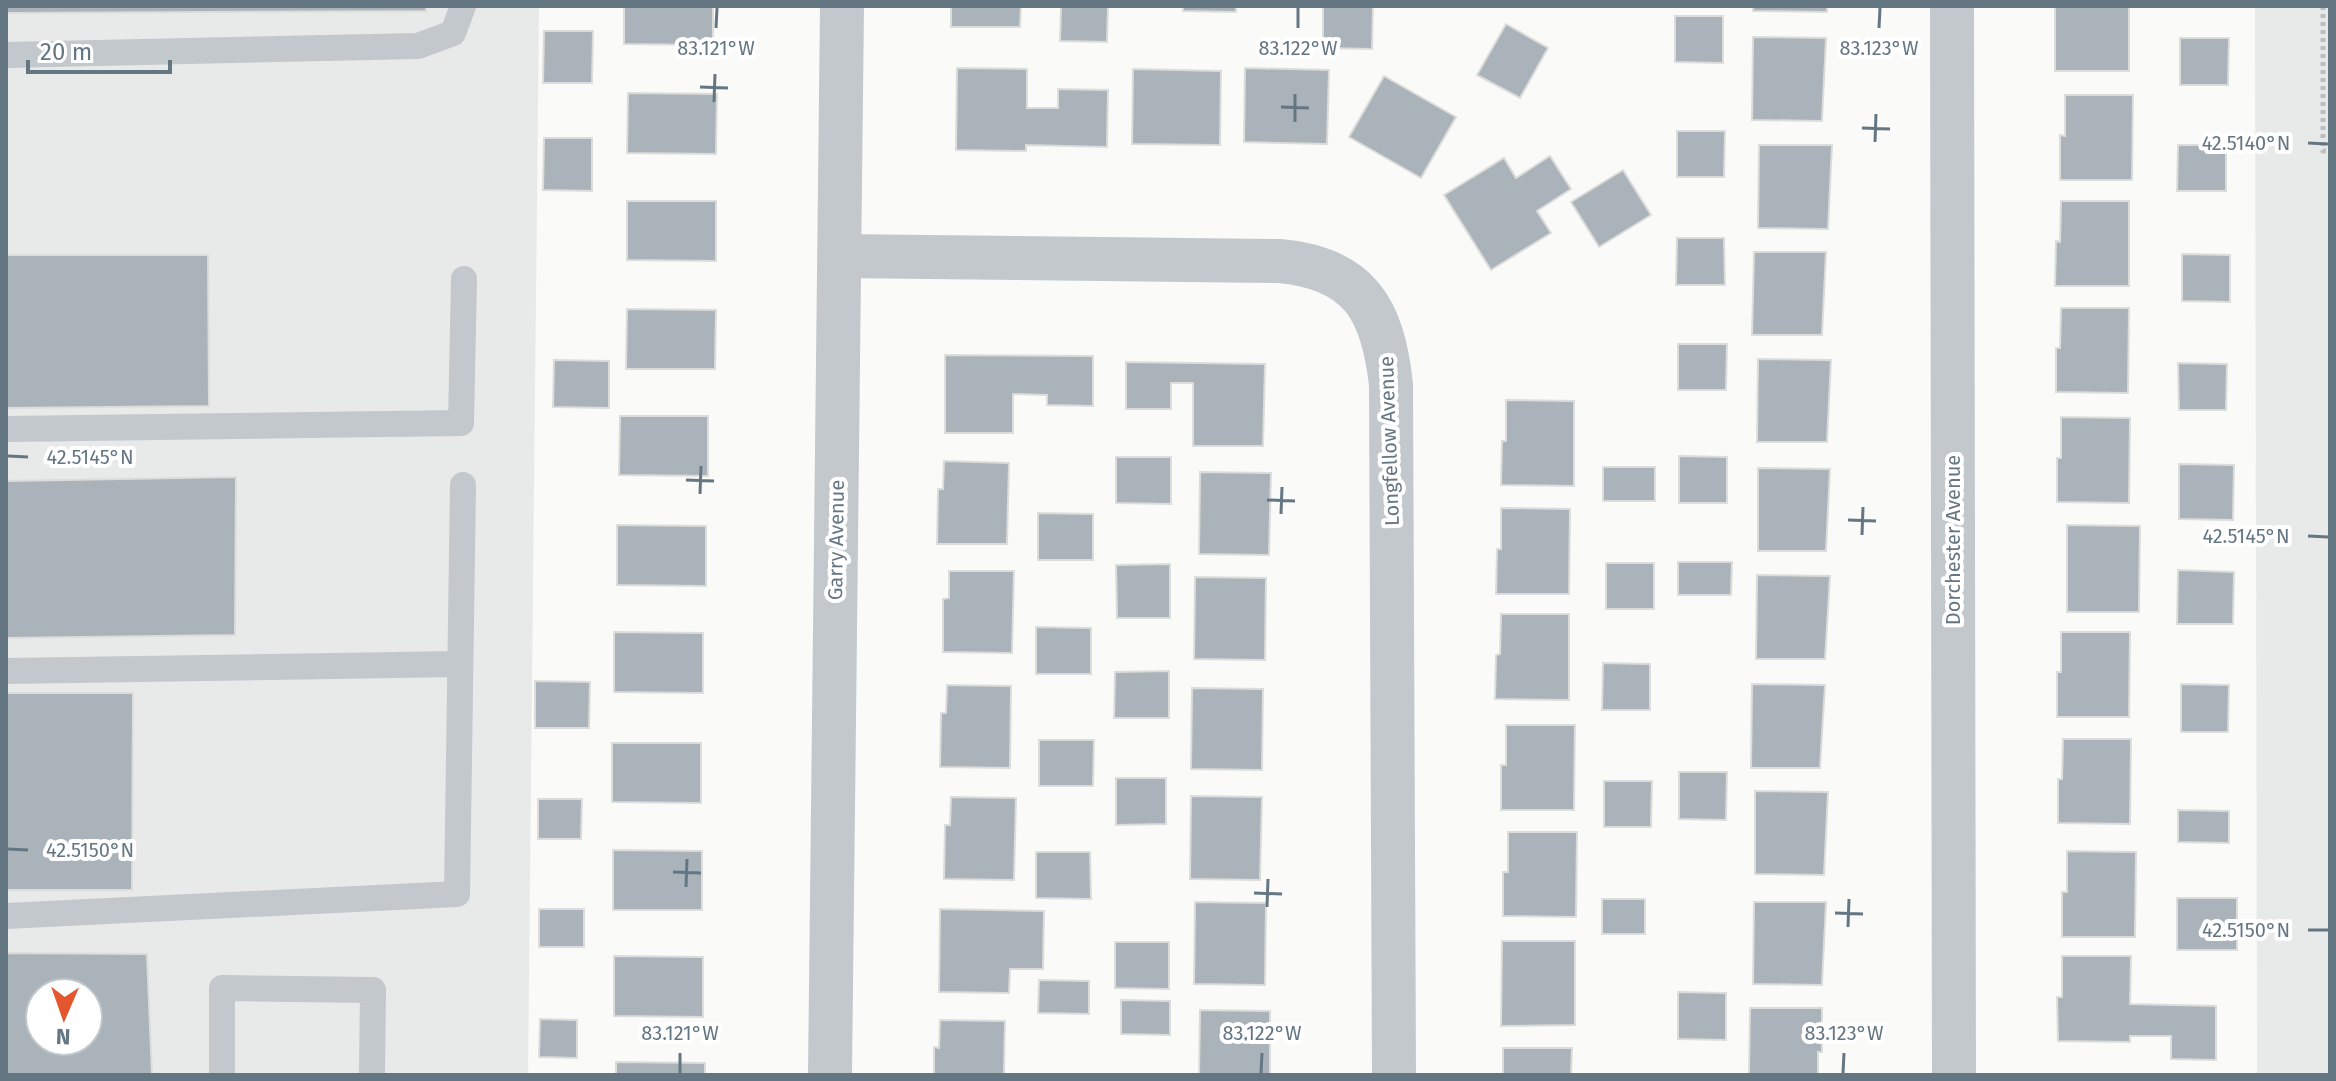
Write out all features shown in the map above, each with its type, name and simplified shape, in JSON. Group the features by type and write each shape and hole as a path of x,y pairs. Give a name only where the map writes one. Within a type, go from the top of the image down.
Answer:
{"street":[{"name":"Garry Avenue","path":"830,1075 842,6"},
{"name":"Dorchester Avenue","path":"1952,6 1954,1075"},
{"name":"Longfellow Avenue","path":"840,256 1308,264 1336,276 1368,304 1388,353 1391,385 1394,1075"}],"lane":[{"path":"6,55 418,46 453,33 463,6"},
{"path":"6,429 461,423 464,279"},
{"path":"6,916 457,894 463,485"},
{"path":"6,671 458,664"},
{"path":"222,1075 222,988 373,990 372,1075"}],"path":[{"path":"2323,6 2323,151 2330,151"}],"shaded area":[{"path":"6,6 539,6 528,1075 6,1075"},
{"path":"2255,6 2330,6 2330,1075 2257,1075"}],"building":[{"path":"6,6 426,6 426,11 6,13"},
{"path":"624,6 713,6 713,45 624,44"},
{"path":"951,6 1021,6 1020,27 951,27"},
{"path":"1061,6 1108,6 1107,42 1060,41"},
{"path":"1183,6 1236,6 1236,12 1183,11"},
{"path":"1323,6 1373,6 1372,49 1323,48"},
{"path":"1753,6 1827,6 1827,12 1753,11"},
{"path":"2055,6 2129,6 2129,71 2055,71"},
{"path":"1675,16 1723,16 1723,63 1675,62"},
{"path":"1506,24 1548,48 1520,98 1477,75"},
{"path":"544,31 593,31 592,83 543,83"},
{"path":"1753,37 1826,38 1822,121 1752,120"},
{"path":"2180,38 2229,38 2228,85 2180,85"},
{"path":"957,68 1027,69 1027,108 1058,108 1058,89 1108,90 1107,147 1026,145 1026,151 956,150"},
{"path":"1245,68 1329,70 1327,144 1244,142"},
{"path":"1133,69 1221,71 1220,145 1132,144"},
{"path":"1384,76 1456,117 1421,178 1349,137"},
{"path":"628,93 717,94 716,154 627,153"},
{"path":"2065,95 2133,95 2132,180 2060,180 2060,135 2065,136"},
{"path":"1677,131 1725,131 1724,177 1677,177"},
{"path":"544,138 592,138 592,191 543,190"},
{"path":"1759,145 1832,145 1828,229 1758,228"},
{"path":"2178,145 2226,145 2226,191 2177,191"},
{"path":"1550,156 1571,189 1537,211 1551,233 1491,270 1444,195 1504,158 1516,178"},
{"path":"1623,170 1651,215 1599,247 1571,202"},
{"path":"627,201 716,201 716,261 627,260"},
{"path":"2061,201 2129,201 2129,286 2055,286"},
{"path":"1677,238 1724,238 1725,285 1676,285"},
{"path":"1754,252 1826,252 1822,335 1752,335"},
{"path":"2182,254 2230,255 2230,302 2182,301"},
{"path":"6,255 208,255 209,406 6,408"},
{"path":"2061,308 2129,308 2128,393 2056,392 2056,348 2060,348"},
{"path":"627,309 716,310 715,369 626,369"},
{"path":"1678,344 1727,344 1726,390 1678,390"},
{"path":"945,355 1093,356 1093,406 1047,405 1047,395 1013,394 1013,433 945,433"},
{"path":"1758,359 1831,360 1827,442 1757,442"},
{"path":"554,360 609,361 609,408 553,407"},
{"path":"1126,362 1265,364 1263,446 1193,446 1193,383 1171,383 1171,409 1126,409"},
{"path":"2178,363 2227,364 2226,410 2179,410"},
{"path":"1506,400 1574,401 1574,486 1501,485 1502,441 1506,441"},
{"path":"620,416 708,416 708,476 619,475"},
{"path":"2061,417 2130,418 2129,503 2057,502"},
{"path":"1679,456 1727,457 1727,503 1679,503"},
{"path":"1116,457 1171,457 1171,504 1116,503"},
{"path":"944,461 1009,463 1007,544 937,544 938,489 943,489"},
{"path":"2179,464 2234,465 2233,520 2179,519"},
{"path":"1603,467 1655,467 1655,501 1603,501"},
{"path":"1758,468 1830,469 1826,551 1758,551"},
{"path":"1200,472 1271,473 1269,555 1199,554"},
{"path":"236,477 235,635 6,638 6,481"},
{"path":"1501,508 1570,509 1569,594 1496,594"},
{"path":"1038,513 1093,514 1093,560 1038,560"},
{"path":"617,525 706,526 706,586 617,585"},
{"path":"2067,525 2140,526 2139,612 2067,612"},
{"path":"1678,562 1732,562 1731,595 1678,595"},
{"path":"1606,563 1654,563 1654,609 1606,609"},
{"path":"1170,564 1170,618 1117,618 1116,565"},
{"path":"2178,570 2234,572 2233,624 2177,624"},
{"path":"949,571 1014,571 1012,653 943,652 943,599 949,598"},
{"path":"1757,575 1830,576 1825,659 1756,659"},
{"path":"1195,577 1266,578 1265,660 1194,659"},
{"path":"1501,614 1569,614 1569,700 1495,699"},
{"path":"1036,627 1091,628 1091,674 1036,674"},
{"path":"614,632 703,633 703,693 614,692"},
{"path":"2061,632 2130,632 2129,717 2057,717"},
{"path":"1603,663 1650,664 1650,710 1602,710"},
{"path":"1169,671 1169,718 1114,718 1115,672"},
{"path":"535,681 590,682 589,728 535,728"},
{"path":"1752,684 1825,685 1820,768 1751,768"},
{"path":"2181,684 2229,685 2228,732 2181,732"},
{"path":"947,685 1011,686 1010,768 940,767 941,713 946,713"},
{"path":"1192,688 1263,689 1262,770 1191,769"},
{"path":"6,693 133,693 132,890 6,890"},
{"path":"1506,725 1575,725 1574,810 1501,810 1501,765 1506,765"},
{"path":"2063,739 2131,739 2130,824 2058,823 2058,779 2062,779"},
{"path":"1039,740 1094,740 1093,786 1039,786"},
{"path":"612,743 701,743 701,803 612,802"},
{"path":"1679,772 1727,772 1726,820 1679,819"},
{"path":"1116,778 1166,778 1166,824 1116,825"},
{"path":"1604,781 1652,781 1651,827 1604,827"},
{"path":"1755,791 1828,792 1824,875 1755,874"},
{"path":"1191,796 1262,797 1260,880 1190,879"},
{"path":"951,797 1016,798 1014,880 944,879 945,825 950,825"},
{"path":"538,799 582,799 581,839 538,839"},
{"path":"2178,810 2229,811 2229,843 2178,842"},
{"path":"1508,832 1577,832 1576,917 1503,916 1503,872 1508,872"},
{"path":"613,850 702,851 702,910 613,910"},
{"path":"2067,851 2136,852 2135,937 2062,937 2062,892 2067,892"},
{"path":"1036,852 1090,852 1091,899 1036,898"},
{"path":"2177,898 2237,898 2237,950 2177,950"},
{"path":"1602,899 1645,899 1645,934 1602,934"},
{"path":"1195,902 1266,903 1265,985 1194,984"},
{"path":"1754,902 1826,902 1822,985 1753,984"},
{"path":"539,909 584,909 584,947 539,947"},
{"path":"940,909 1044,911 1043,969 1010,969 1009,993 939,992"},
{"path":"1502,941 1575,941 1575,1025 1501,1026"},
{"path":"1115,942 1169,942 1169,989 1115,988"},
{"path":"6,953 147,954 152,1075 6,1075"},
{"path":"614,956 703,957 703,1017 614,1016"},
{"path":"2062,956 2131,956 2130,1004 2216,1006 2216,1060 2171,1059 2171,1036 2130,1036 2130,1042 2058,1041 2057,997 2062,997"},
{"path":"1039,980 1089,981 1089,1014 1038,1013"},
{"path":"1678,992 1726,993 1726,1040 1678,1039"},
{"path":"1121,1000 1170,1001 1170,1035 1121,1034"},
{"path":"1750,1008 1822,1008 1822,1052 1818,1052 1818,1075 1749,1075"},
{"path":"1200,1010 1270,1011 1270,1075 1199,1075"},
{"path":"540,1019 577,1020 577,1058 539,1057"},
{"path":"940,1020 1005,1021 1004,1075 934,1075 934,1047 939,1048"},
{"path":"1503,1048 1572,1048 1571,1075 1503,1075"},
{"path":"616,1062 705,1063 705,1075 616,1075"}]}
